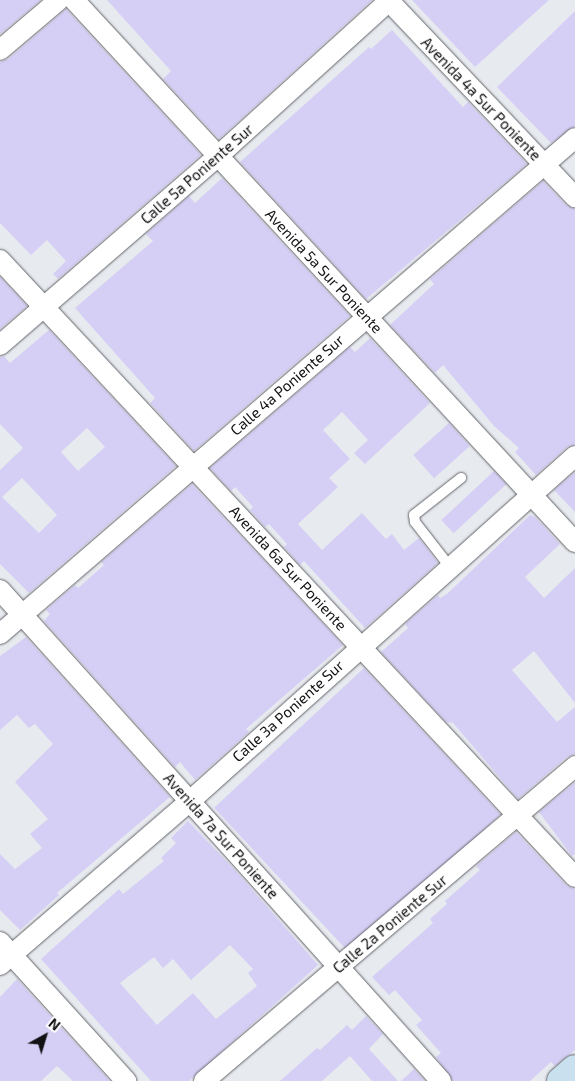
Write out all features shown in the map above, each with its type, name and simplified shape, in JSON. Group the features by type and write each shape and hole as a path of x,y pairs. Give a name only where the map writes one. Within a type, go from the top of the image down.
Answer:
{"main road":[{"path":"561,1081 575,1069"}],"street":[{"path":"0,50 59,0"},
{"name":"Avenida 5a Sur Poniente","path":"74,0 575,542"},
{"name":"Calle 5a Poniente Sur","path":"0,345 218,156 389,0"},
{"name":"Avenida 4a Sur Poniente","path":"389,0 575,197"},
{"name":"Calle 4a Poniente Sur","path":"0,634 366,316 575,138"},
{"name":"Avenida 6a Sur Poniente","path":"0,260 575,877"},
{"name":"Calle 3a Poniente Sur","path":"4,954 190,801 360,646 575,456"},
{"name":"Avenida 7a Sur Poniente","path":"0,590 441,1081"},
{"name":"Calle 2a Poniente Sur","path":"204,1081 519,817 575,766"},
{"path":"4,954 126,1081"}],"lane":[{"path":"450,567 415,522 414,515 461,478"}],"building":[{"path":"0,0 41,0 0,34"},
{"path":"107,0 372,0 219,139 163,79 171,71"},
{"path":"412,0 549,0 475,67"},
{"path":"66,9 201,155 58,279 53,274 66,261 47,240 31,255 0,223 0,62 8,59"},
{"path":"575,11 575,126 551,143 497,87"},
{"path":"392,30 463,107 468,102 527,164 366,299 240,162 369,47 371,49"},
{"path":"222,178 350,316 194,451 150,403 155,398 75,308 153,241 146,234 189,196 195,203"},
{"path":"543,181 566,205 575,209 575,444 567,447 536,475 515,452 519,448 494,426 443,365 435,373 390,325 434,284 430,279"},
{"path":"0,277 27,306 0,329"},
{"path":"49,330 176,466 29,593 0,564 0,470 23,448 0,424 0,357 4,356 10,363","holes":["87,428 105,447 78,471 61,452","22,478 57,515 39,533 2,497"]},
{"path":"370,338 430,403 365,464 354,453 368,440 342,412 323,430 350,459 329,478 338,487 298,524 322,550 362,513 386,539 392,534 404,550 419,538 438,563 365,628 304,561 300,565 284,547 287,544 269,524 265,527 250,510 253,507 235,487 231,491 210,468 350,347 355,352"},
{"path":"449,423 470,446 434,478 413,455"},
{"path":"494,471 506,484 454,533 441,520"},
{"path":"575,472 575,512 554,490"},
{"path":"192,484 343,645 246,729 249,732 195,780 180,762 175,767 44,621 50,614 46,610 75,585 78,588 104,565 101,562"},
{"path":"530,515 535,517 560,544 525,577 544,598 575,568 575,703 534,651 512,670 557,722 575,707 575,754 567,757 518,799 453,723 446,722 381,652 408,628 405,624 438,595 440,598 447,594"},
{"path":"26,637 170,797 57,893 59,895 20,930 0,910 0,854 15,869 42,848 30,834 48,819 15,782 53,744 35,724 29,728 17,715 0,730 0,656"},
{"path":"364,668 500,814 350,954 214,808"},
{"path":"575,782 575,854 572,856 539,812"},
{"path":"188,821 235,870 318,965 189,1081 151,1081 41,959 119,889 123,894 164,861 161,858 176,843 171,838","holes":["230,945 253,969 248,973 257,986 216,1019 193,993 157,1025 120,983 154,957 163,968 173,959 191,980"]},
{"path":"516,832 566,885 575,889 575,1050 555,1066 551,1062 530,1081 453,1081 436,1057 441,1053 416,1025 422,1020 395,990 389,995 372,977 433,923 430,919 447,904 445,901 480,870 476,866"},
{"path":"17,979 110,1081 73,1081 57,1066 41,1081 0,1081 0,997"},
{"path":"366,1016 383,1034 369,1049 398,1081 372,1081 350,1056 322,1081 280,1081 317,1048 320,1050 347,1025 352,1030"},
{"path":"414,1069 425,1081 401,1081"}]}
